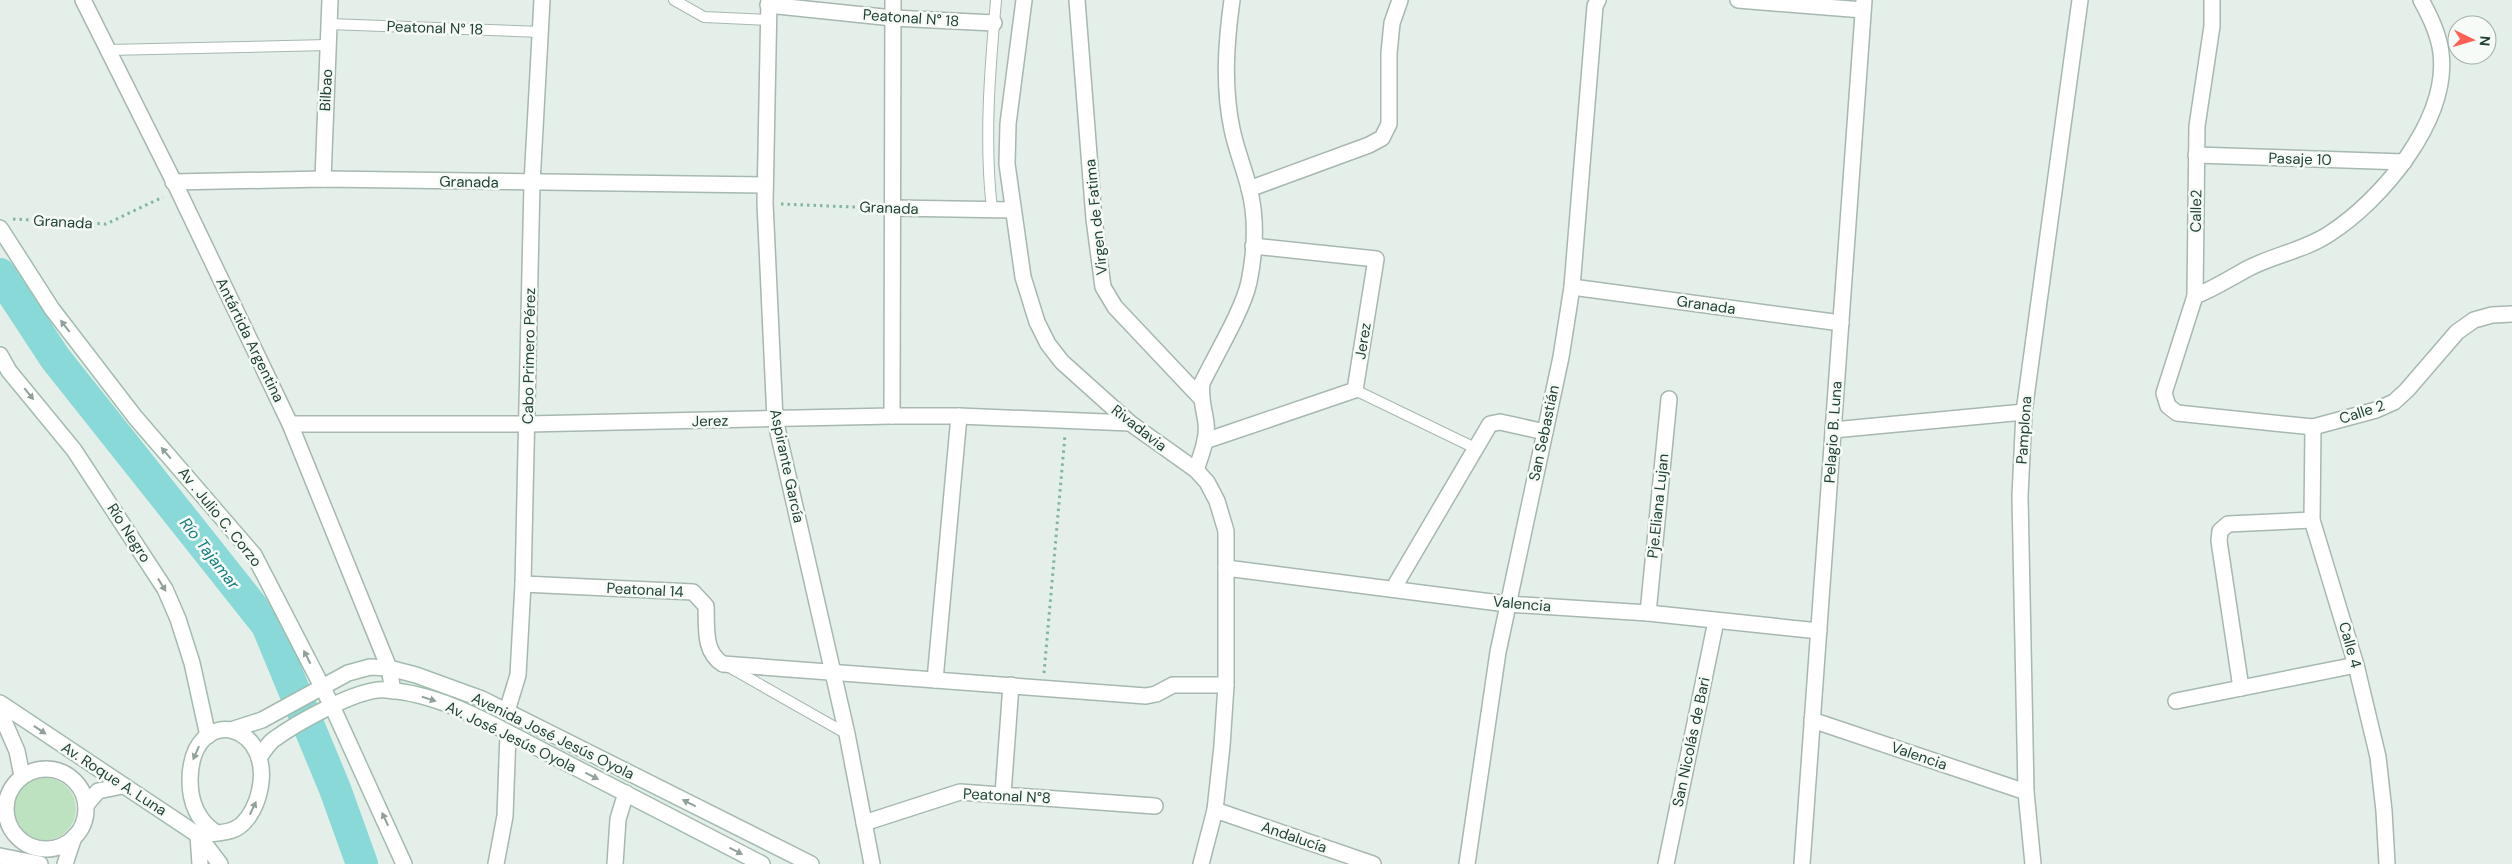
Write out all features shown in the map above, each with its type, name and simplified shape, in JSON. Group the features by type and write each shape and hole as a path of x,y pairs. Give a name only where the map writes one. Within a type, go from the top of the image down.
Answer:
{"street":[{"name":"Antártida Argentina","path":"83,0 176,186 290,424 389,668 394,691"},
{"name":"Bilbao","path":"322,180 330,0"},
{"name":"Cabo Primero Pérez","path":"506,711 518,676 524,584 532,183 542,0"},
{"path":"892,416 893,0"},
{"name":"Rivadavia","path":"1024,0 1008,124 1007,164 1023,277 1037,322 1048,344 1062,362 1130,423 1196,470 1207,482 1217,501 1226,531 1226,685 1220,773 1215,810 1201,864"},
{"name":"Virgen de Fatima","path":"1077,0 1094,219 1104,288 1115,307 1200,397"},
{"path":"1196,470 1205,441 1207,424 1200,397 1202,383 1249,284 1253,246 1254,219 1250,189 1232,131 1226,96 1227,39 1232,0"},
{"path":"1250,189 1369,145 1382,138 1389,124 1392,23 1400,0"},
{"name":"San Sebastián","path":"1467,864 1507,604 1545,432 1572,287 1595,6 1598,0"},
{"path":"1738,0 1863,5"},
{"name":"Pamplona","path":"2033,864 2026,792 2020,496 2024,412 2080,0"},
{"name":"Calle2","path":"2177,413 2168,406 2164,393 2195,296 2197,126 2212,26 2212,0"},
{"path":"2195,296 2216,288 2249,268 2327,236 2373,198 2404,162 2424,131 2438,92 2441,54 2431,18 2421,0"},
{"name":"Aspirante García","path":"769,2 765,203 775,419 847,734 872,864"},
{"name":"Peatonal N° 18","path":"769,2 893,18 994,23"},
{"name":"Pelagio B. Luna","path":"1802,864 1863,5"},
{"name":"Pasaje 10","path":"2196,155 2404,162"},
{"name":"Granada","path":"176,186 322,180 765,185"},
{"name":"Granada","path":"894,208 1013,210"},
{"name":"Av . Julio C. Corzo","path":"5,223 64,324 135,417 254,555 322,685 404,864"},
{"name":"Jerez","path":"1253,246 1376,259 1355,390"},
{"name":"Granada","path":"1572,287 1840,323"},
{"name":"Calle 2","path":"2177,413 2313,427 2376,410 2394,402 2458,332 2474,320 2492,315 2512,314"},
{"name":"Río Negro","path":"0,355 5,371 74,450 165,590 178,619 192,663 208,736"},
{"path":"1205,441 1355,390"},
{"name":"Pje.Eliana Lujan","path":"1648,613 1669,399"},
{"path":"1833,430 2024,412"},
{"name":"Jerez","path":"290,424 528,424 892,416 959,416 1130,423"},
{"path":"935,680 959,416"},
{"path":"1393,589 1474,448 1490,424 1500,422 1545,432"},
{"name":"Calle 4","path":"2313,427 2312,520 2356,664 2378,757 2387,864"},
{"path":"2241,688 2219,541 2220,531 2228,524 2312,520"},
{"name":"Valencia","path":"1226,568 1507,604 1648,613 1818,631"},
{"name":"Peatonal 14","path":"524,584 693,592 706,606 708,644 714,658 723,664"},
{"name":"San Nicolás de Bari","path":"1666,864 1716,621"},
{"path":"723,664 1146,696 1156,694 1173,685 1226,685"},
{"path":"2176,701 2356,664"},
{"name":"Avenida José Jesús Oyola","path":"234,729 248,726 322,685 356,671 370,667 389,668 416,675 506,711 810,864"},
{"path":"1003,794 1012,685"},
{"name":"Av. José Jesús Oyola","path":"332,706 360,694 384,689 447,704 508,733 762,864"},
{"name":"Av. Roque A. Luna","path":"0,703 198,835 220,864"},
{"path":"259,758 273,741 332,706"},
{"path":"0,712 18,751 22,776"},
{"name":"Valencia","path":"1812,720 2026,792"},
{"path":"198,835 237,829 254,811 261,789 262,771 259,758 253,744 234,729 225,728 208,736 195,753 190,769 192,803 198,835 200,864"},
{"path":"496,864 505,816 508,733"},
{"path":"65,864 74,837 81,827 86,805 83,793 77,783 68,775 44,768 33,770 22,776 8,795 5,807 7,819 12,830 20,839 39,848 58,847 74,837"},
{"path":"86,805 98,791 122,786"},
{"name":"Peatonal N°8","path":"864,823 960,792 1155,806"},
{"path":"615,864 618,819 626,793"},
{"path":"192,803 204,825 215,832"},
{"name":"Andalucía","path":"1215,810 1373,864"},
{"path":"0,834 7,819"},
{"path":"0,856 40,864"}],"lane":[{"path":"674,0 704,17 768,20"},
{"path":"992,209 989,183 990,82 996,0"},
{"name":"Peatonal N° 18","path":"329,24 541,32"},
{"path":"107,50 328,45"},
{"path":"1355,390 1474,448"},
{"path":"723,664 847,734"}],"path":[{"name":"Granada","path":"5,223 106,224 176,186"},
{"name":"Granada","path":"765,203 894,208"},
{"path":"1043,687 1066,420"}],"green space":[{"path":"45,778 62,783 67,787 71,792 76,809 71,826 67,831 62,835 45,840 28,835 23,831 19,826 14,809 19,792 23,787 28,783"}],"waterway":[{"name":"Río Tajamar","path":"0,274 55,358 267,625 335,789 362,864"}]}
